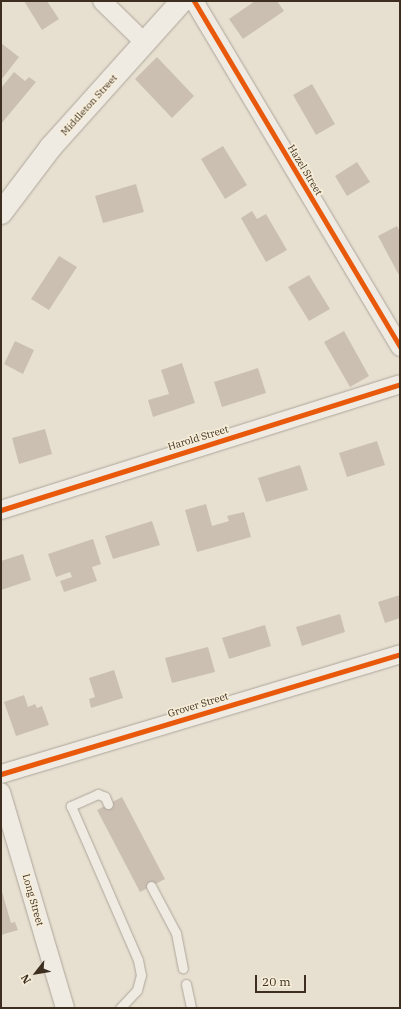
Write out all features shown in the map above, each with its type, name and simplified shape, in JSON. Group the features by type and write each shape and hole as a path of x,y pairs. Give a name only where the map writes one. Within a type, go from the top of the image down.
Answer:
{"street":[{"path":"102,1 144,42"},
{"name":"Middleton Street","path":"1,213 51,147 182,1"},
{"name":"Hazel Street","path":"194,1 400,348"},
{"name":"Harold Street","path":"1,510 400,384"},
{"name":"Grover Street","path":"1,774 400,654"},
{"name":"Long Street","path":"1,792 65,1008"}],"lane":[{"path":"108,804 105,797 98,794 71,806 138,960 141,975 137,990 120,1008"},
{"path":"151,886 176,933 183,968"},
{"path":"186,984 191,1008"}],"building":[{"path":"24,1 47,1 59,19 42,30"},
{"path":"255,1 277,1 284,11 243,39 229,19"},
{"path":"1,43 19,57 1,80"},
{"path":"157,57 194,96 172,118 135,79"},
{"path":"14,72 25,81 29,77 36,82 1,124 1,88"},
{"path":"312,84 335,124 316,135 293,95"},
{"path":"223,146 247,185 225,199 201,159"},
{"path":"357,162 370,182 347,196 335,176"},
{"path":"136,184 144,212 103,223 95,196"},
{"path":"252,211 257,219 266,214 287,250 266,262 241,218"},
{"path":"397,226 400,232 400,277 378,236"},
{"path":"59,256 77,267 49,310 31,299"},
{"path":"309,275 330,309 309,321 288,287"},
{"path":"344,331 369,376 350,387 324,342"},
{"path":"15,341 34,350 23,374 4,364"},
{"path":"182,363 195,403 153,417 148,400 169,394 161,370"},
{"path":"258,368 266,393 222,407 214,382"},
{"path":"45,429 52,454 19,464 12,438"},
{"path":"377,441 385,465 347,477 339,453"},
{"path":"300,465 308,490 266,502 258,478"},
{"path":"206,504 212,526 229,521 227,516 244,512 251,537 197,552 185,510"},
{"path":"152,521 160,545 113,559 105,536"},
{"path":"93,539 101,564 92,567 97,581 64,592 60,581 72,577 70,572 56,577 48,554"},
{"path":"23,554 31,580 1,590 1,561"},
{"path":"400,595 400,618 385,623 378,602"},
{"path":"340,614 345,632 302,646 296,627"},
{"path":"265,625 271,646 229,659 222,638"},
{"path":"208,647 215,672 172,683 165,658"},
{"path":"114,670 123,698 91,708 89,699 95,697 89,678"},
{"path":"24,695 28,707 35,704 37,708 42,706 49,725 16,736 4,702"},
{"path":"122,797 165,879 140,892 97,810"},
{"path":"1,888 11,923 15,922 18,930 1,935"}],"cycle path":[{"path":"194,1 400,347"},
{"path":"1,510 400,384"},
{"path":"1,774 400,654"}]}
